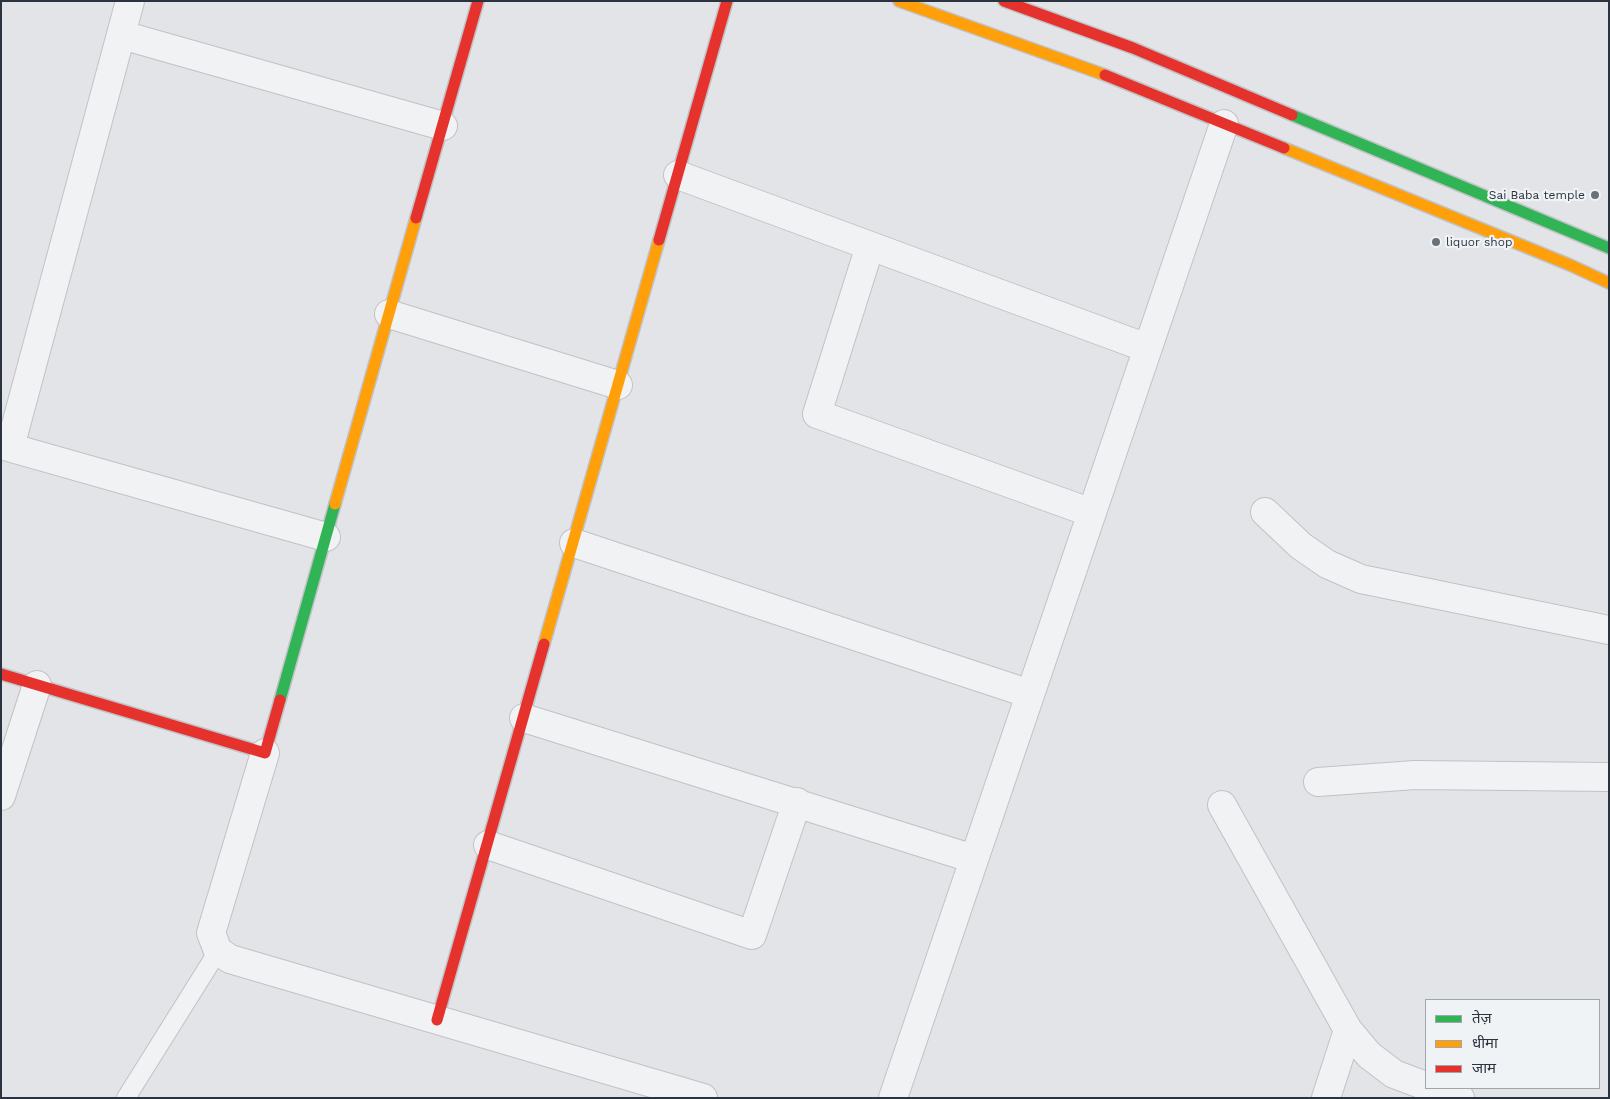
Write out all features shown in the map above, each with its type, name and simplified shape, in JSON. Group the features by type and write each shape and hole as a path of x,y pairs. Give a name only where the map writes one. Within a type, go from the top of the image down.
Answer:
{"street":[{"path":"130,1 6,446 326,537"},
{"path":"478,1 265,753 212,933 218,950 230,959 437,1020 647,1090 703,1098"},
{"path":"437,1020 727,1"},
{"path":"899,1 1086,67 1561,261 1609,284"},
{"path":"1004,1 1133,48 1609,248"},
{"path":"122,35 443,126"},
{"path":"893,1098 1224,124"},
{"path":"678,175 1147,348"},
{"path":"870,246 817,414 1092,513"},
{"path":"389,314 618,385"},
{"path":"1265,512 1301,546 1327,564 1361,579 1609,630"},
{"path":"574,543 1030,694"},
{"path":"1,674 265,753"},
{"path":"1,796 37,685"},
{"path":"524,718 974,859"},
{"path":"1318,782 1416,775 1609,777"},
{"path":"488,845 752,935 797,802"},
{"path":"1222,805 1348,1030 1369,1055 1394,1074 1425,1086"},
{"path":"1326,1098 1348,1030"},
{"path":"1434,1089 1459,1098"}],"lane":[{"path":"126,1098 218,950"}],"traffic: fast":[{"path":"1292,115 1609,248"},
{"path":"280,700 335,504"}],"traffic: slow":[{"path":"899,1 1105,75"},
{"path":"1284,148 1570,265 1609,283"},
{"path":"335,504 416,218"},
{"path":"544,644 659,240"}],"traffic: jam":[{"path":"416,218 478,1"},
{"path":"659,240 727,1"},
{"path":"1004,1 1133,48 1292,115"},
{"path":"1105,75 1284,148"},
{"path":"437,1020 544,644"},
{"path":"1,674 265,753 280,700"}],"place":[{"name":"Sai Baba temple","path":"1595,195"},
{"name":"liquor shop","path":"1436,242"}]}
